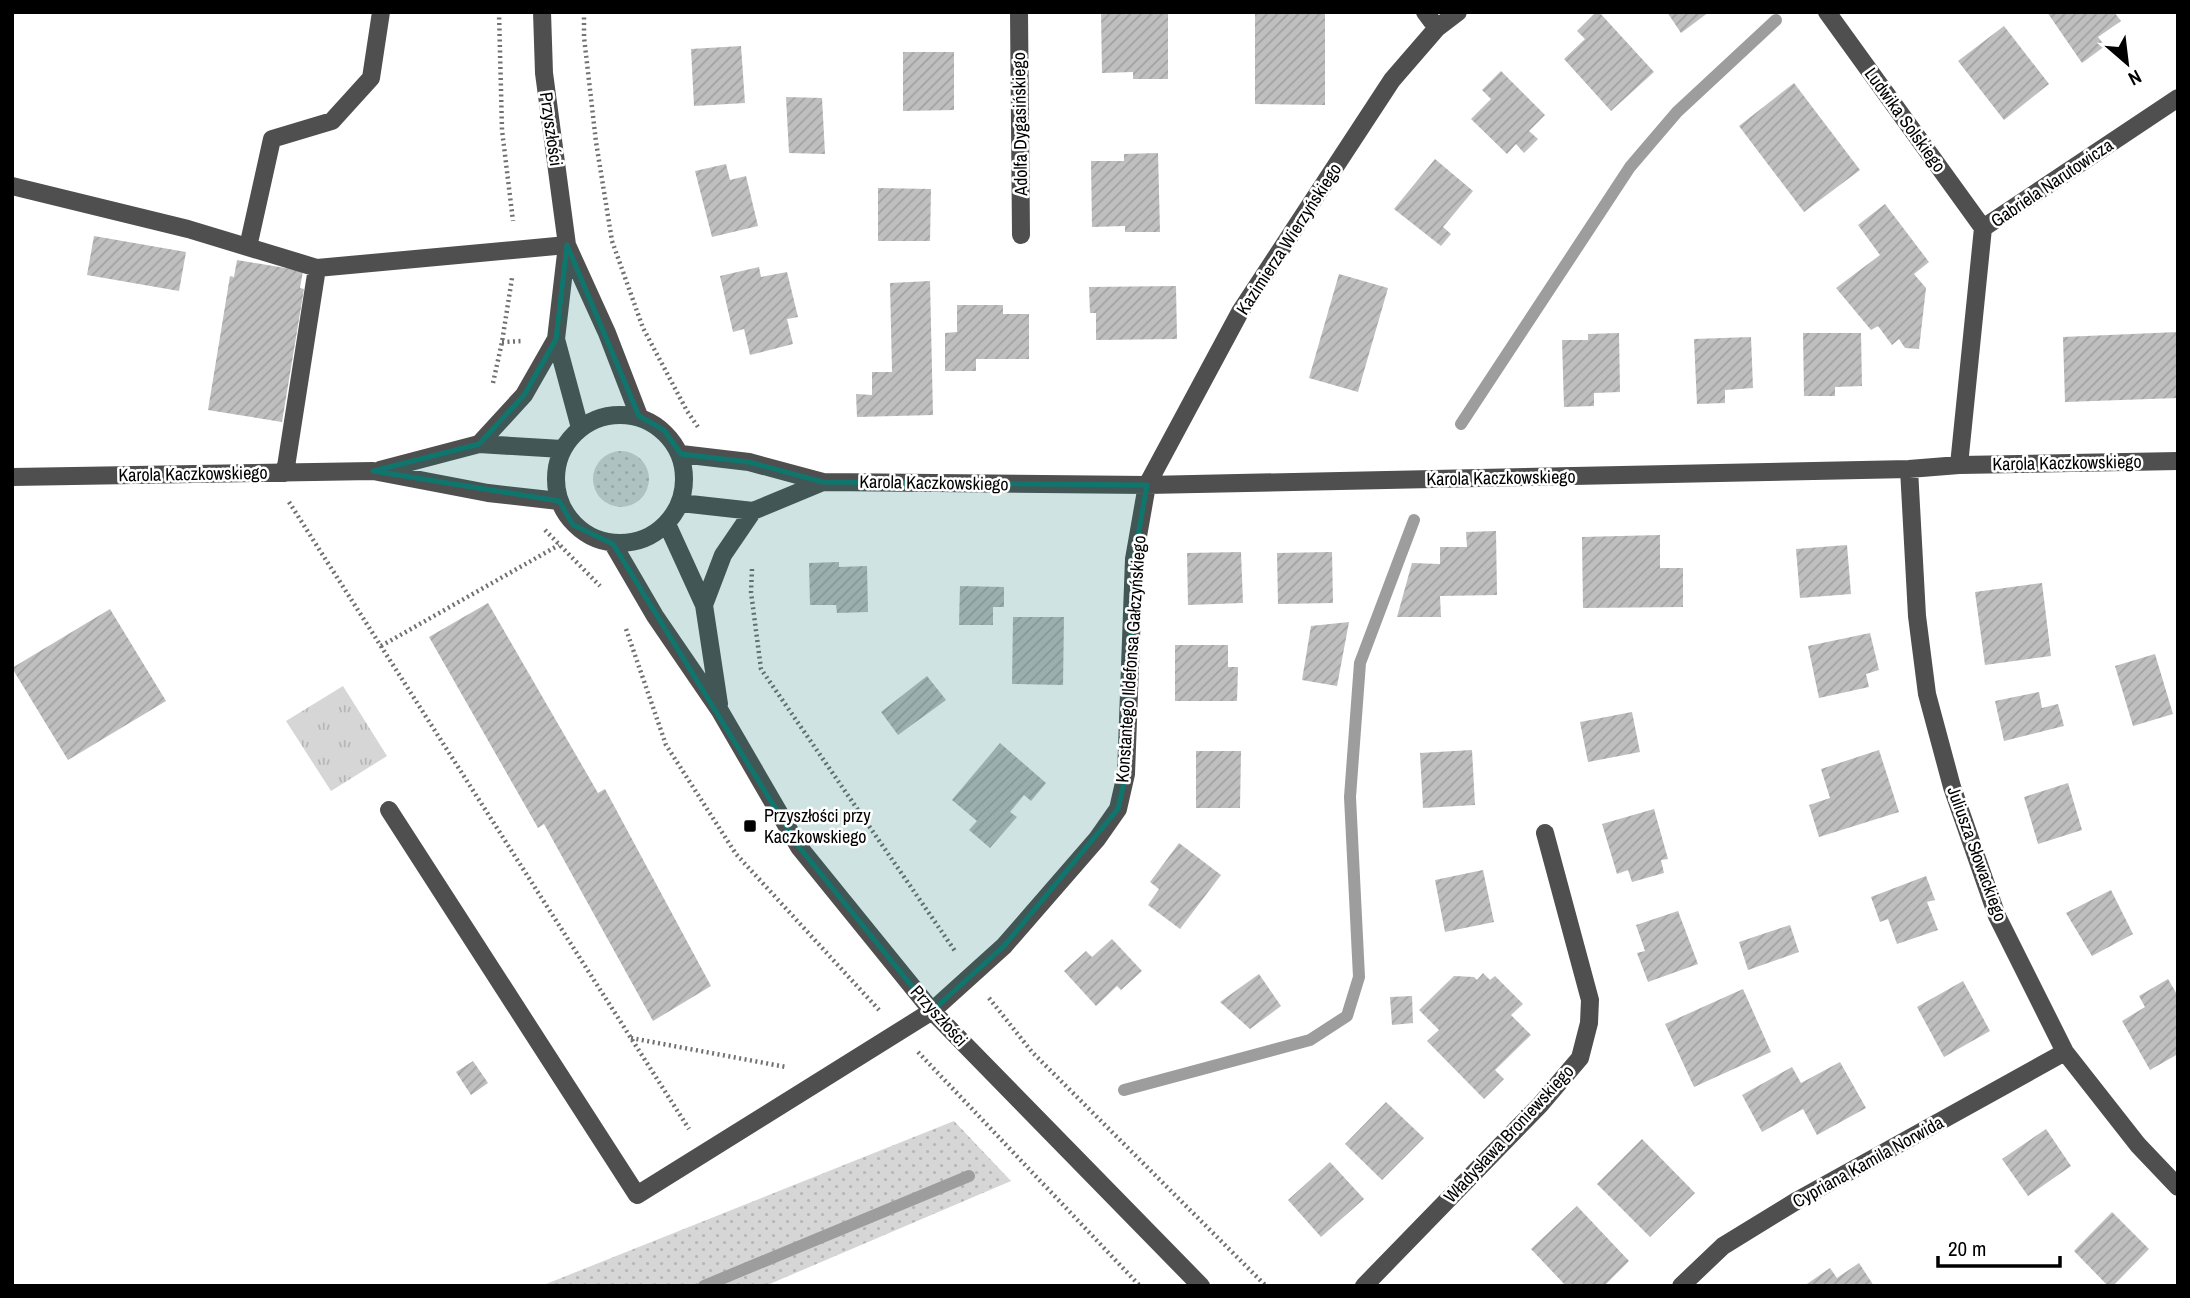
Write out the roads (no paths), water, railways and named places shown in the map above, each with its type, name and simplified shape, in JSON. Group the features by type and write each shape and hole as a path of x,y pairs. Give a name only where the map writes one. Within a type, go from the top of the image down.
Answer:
{"street":[{"path":"248,247 272,139 332,121 371,78 381,12"},
{"name":"Przyszłości","path":"542,12 544,73 567,245"},
{"name":"Adolfa Dygasińskiego","path":"1019,12 1021,235"},
{"path":"1425,12 1437,28"},
{"name":"Kazimierza Wierzyńskiego","path":"1147,485 1240,312 1392,80 1437,28 1458,12"},
{"name":"Ludwika Solskiego","path":"1826,12 1983,229"},
{"name":"Gabriela Narutowicza","path":"1959,465 1983,229 2178,98"},
{"path":"12,186 188,229 317,268 567,245"},
{"path":"567,245 556,339 580,428"},
{"path":"567,245 607,333 639,416"},
{"path":"285,472 317,268"},
{"path":"479,444 524,395 556,339"},
{"path":"607,415 639,416 664,430 681,454 685,478 681,503 667,524 643,540 613,544 596,540 573,525 558,501 555,475 562,449 580,428 607,415"},
{"name":"Karola Kaczkowskiego","path":"373,471 479,444 562,449"},
{"name":"Karola Kaczkowskiego","path":"681,454 748,462 823,482 1147,485 2178,461"},
{"name":"Juliusza Słowackiego","path":"1909,469 1917,616 1927,694 1952,787 1997,916 2065,1052 2138,1145 2178,1188"},
{"name":"Karola Kaczkowskiego","path":"12,477 373,471 488,493 558,501"},
{"name":"Karola Kaczkowskiego","path":"753,512 823,482"},
{"name":"Konstantego Ildefonsa Gałczyńskiego","path":"389,810 637,1195 932,1011 1004,946 1097,839 1118,809 1126,774 1134,559 1147,485"},
{"path":"681,503 753,512 723,555 704,605"},
{"path":"667,524 704,605 720,710"},
{"name":"Przyszłości","path":"613,544 656,616 720,710 799,847 932,1011 1199,1285"},
{"name":"Władysława Broniewskiego","path":"1364,1286 1540,1105 1580,1058 1589,1023 1590,999 1545,833"},
{"name":"Cypriana Kamila Norwida","path":"1681,1286 1723,1246 1798,1200 2065,1052"}],"waterway":[{"path":"1461,424 1630,167 1677,112 1776,20"},
{"path":"1124,1090 1310,1040 1347,1016 1359,977 1350,797 1360,663 1414,520"},
{"path":"704,1286 969,1176"}],"place":[{"name":"Przyszłości przy Kaczkowskiego","path":"750,826"}]}
